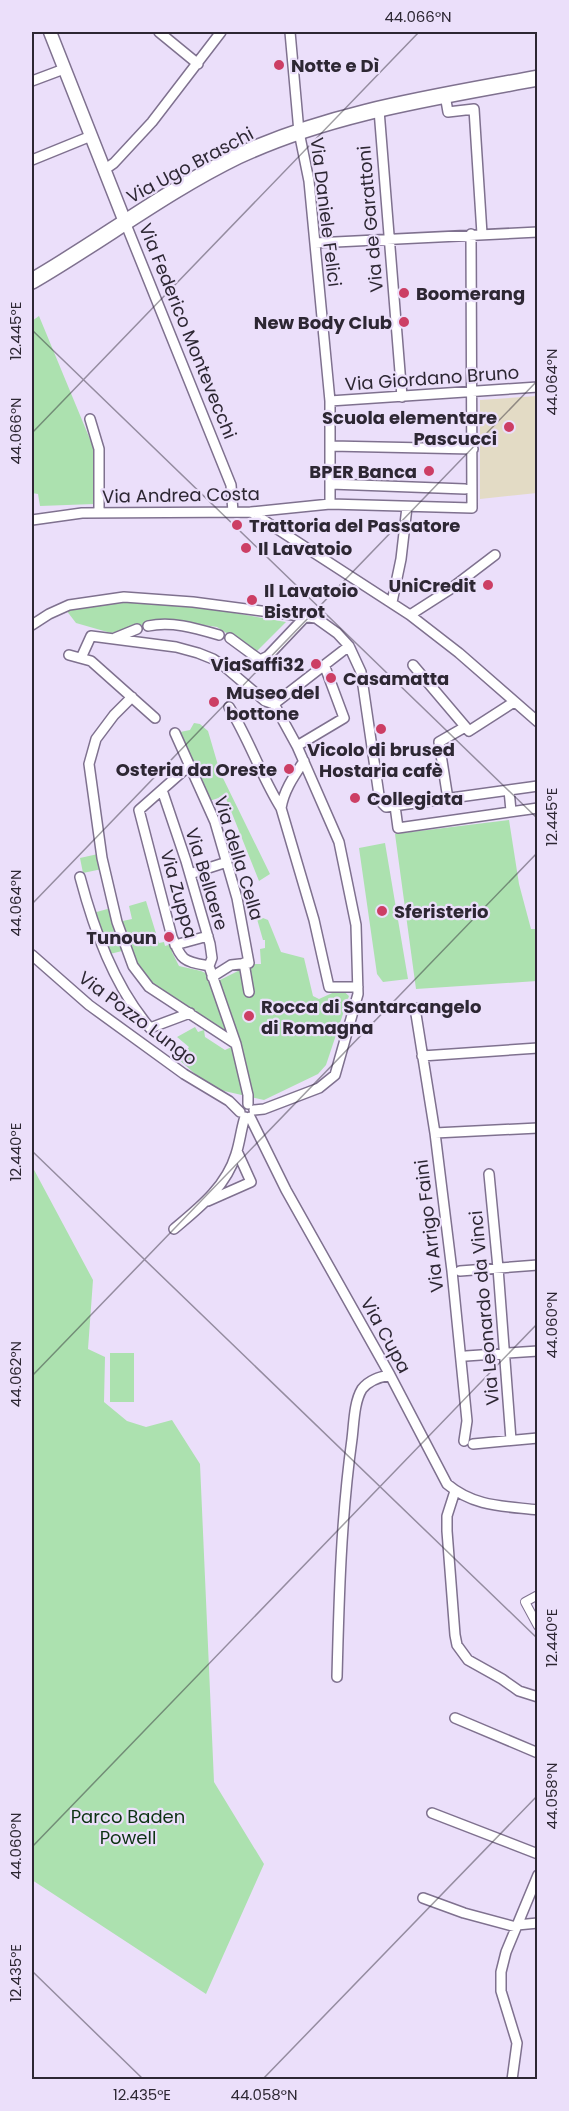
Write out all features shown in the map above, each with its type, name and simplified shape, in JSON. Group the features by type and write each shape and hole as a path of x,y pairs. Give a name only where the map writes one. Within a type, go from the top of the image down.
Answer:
{"main road":[{"name":"Via Ugo Braschi","path":"33,281 125,222 238,157 299,132 378,110 537,78"}],"street":[{"name":"Via Federico Montevecchi","path":"50,32 231,485 233,512"},
{"path":"159,32 198,64"},
{"path":"104,170 114,163 152,122 221,32"},
{"name":"Via Daniele Felici","path":"290,32 299,132 309,181 330,401 332,484 330,504"},
{"path":"32,81 64,69"},
{"path":"446,95 448,111 474,109 482,234"},
{"name":"Via de Garattoni","path":"378,110 402,397"},
{"path":"32,160 91,136"},
{"path":"315,243 537,232"},
{"path":"331,446 473,449 471,234"},
{"name":"Via Giordano Bruno","path":"330,401 537,387"},
{"path":"90,419 99,448 99,512"},
{"name":"Via Andrea Costa","path":"32,520 56,515 99,512 250,512 330,504 472,508 473,449"},
{"path":"332,484 465,489"},
{"path":"392,602 402,559 407,507"},
{"path":"250,512 410,615 459,653 537,722"},
{"path":"410,615 449,590 495,555"},
{"path":"32,625 49,614 69,606 124,597 193,602 316,618 337,633 349,646 363,681 382,803 391,807 537,786"},
{"path":"230,638 260,660 267,656 305,617"},
{"path":"148,626 165,623 219,634"},
{"path":"115,638 137,629"},
{"path":"81,658 91,636 177,647 213,659 265,701 274,704 297,746 339,842 356,925 358,994 335,1075 319,1088 264,1109 246,1111 237,1150 221,1184 208,1201 174,1229"},
{"path":"274,704 325,667 349,646"},
{"path":"69,655 91,661 155,718"},
{"path":"413,665 469,731 514,702"},
{"path":"297,746 344,718 325,667"},
{"path":"132,697 114,715 96,739 88,764 102,858 117,922 133,966 149,987 236,1044"},
{"path":"229,707 238,721 269,788 282,808 314,920 330,987 358,987"},
{"path":"448,799 439,742 465,727"},
{"name":"Via della Cella","path":"176,733 215,822 237,898 249,992"},
{"path":"282,808 283,797 304,761"},
{"path":"162,790 190,765"},
{"name":"Via Zuppa","path":"162,790 139,810 175,945 180,956 188,962 209,966"},
{"name":"Via Bellaere","path":"162,790 208,936 213,958 209,966 236,1044 248,1095 246,1111"},
{"path":"509,790 511,812"},
{"path":"391,807 398,828 537,808"},
{"path":"190,874 226,862"},
{"path":"80,877 89,913 135,1011 150,1028 190,1013"},
{"path":"175,945 208,936"},
{"name":"Via Pozzo Lungo","path":"32,955 108,1019 184,1074 246,1111"},
{"path":"212,977 231,965 246,963"},
{"name":"Via Arrigo Faini","path":"415,1008 435,1133 469,1443 511,1440"},
{"path":"422,1056 537,1048"},
{"name":"Via Cupa","path":"246,1111 286,1190 390,1374 447,1484 455,1491"},
{"path":"435,1133 537,1128"},
{"path":"208,1201 251,1182 237,1150"},
{"name":"Via Leonardo da Vinci","path":"489,1174 511,1440"},
{"path":"460,1271 537,1265"},
{"path":"466,1356 537,1351"},
{"path":"337,1677 342,1533 358,1398 363,1388 370,1382 390,1374"},
{"path":"511,1440 537,1438"},
{"path":"537,1510 473,1501 455,1491 447,1516 455,1635 458,1645 468,1660 519,1691 537,1697"},
{"path":"537,1595 525,1602 537,1626"},
{"path":"455,1718 537,1753"},
{"path":"432,1813 537,1854"},
{"path":"512,2079 517,2043 501,1991 501,1972 537,1875"},
{"path":"423,1898 517,1926 537,1923"}],"shaded area":[{"name":"Scuola elementare Pascucci","path":"537,396 537,493 480,499 480,400"}],"green space":[{"path":"39,316 94,449 94,504 40,506 38,494 32,493 32,321"},
{"path":"131,602 182,604 286,622 256,652 217,627 165,619 111,633 76,623 66,610"},
{"path":"194,723 200,724 208,731 220,772 270,874 259,881 225,796 206,802 175,733 190,730"},
{"path":"509,820 519,884 531,929 537,929 537,981 416,989 395,834"},
{"name":"Sferisterio","path":"385,843 408,979 383,982 377,974 359,848"},
{"path":"98,854 102,869 83,873 80,858"},
{"path":"146,901 159,943 164,942 165,946 172,944 172,952 179,966 201,971 220,980 252,964 261,964 260,949 265,948 265,940 263,940 257,919 263,918 268,920 281,952 304,958 313,996 319,999 341,989 349,996 326,1065 318,1074 264,1100 211,1088 176,1057 189,1047 177,1037 195,1027 198,1032 204,1030 205,1037 225,1050 236,1045 149,987 133,966 118,922 132,919 129,906"},
{"path":"111,908 122,951 110,954 93,913"},
{"name":"Parco Baden Powell","path":"32,1166 93,1280 88,1349 105,1357 104,1402 127,1421 146,1427 172,1420 200,1464 214,1782 264,1864 206,1994 32,1880"},
{"path":"110,1353 134,1353 134,1402 110,1402"}],"place":[{"name":"Notte e Dì","path":"279,65"},
{"name":"Boomerang","path":"404,293"},
{"name":"New Body Club","path":"404,322"},
{"name":"Scuola elementare Pascucci","path":"509,427"},
{"name":"BPER Banca","path":"429,471"},
{"name":"Trattoria del Passatore","path":"237,525"},
{"name":"Il Lavatoio","path":"246,548"},
{"name":"UniCredit","path":"488,585"},
{"name":"Il Lavatoio Bistrot","path":"252,600"},
{"name":"ViaSaffi32","path":"316,664"},
{"name":"Casamatta","path":"331,678"},
{"name":"Museo del bottone","path":"214,702"},
{"name":"Vicolo di brused Hostaria cafè","path":"381,729"},
{"name":"Osteria da Oreste","path":"289,769"},
{"name":"Collegiata","path":"355,798"},
{"name":"Sferisterio","path":"382,911"},
{"name":"Tunoun","path":"169,937"},
{"name":"Rocca di Santarcangelo di Romagna","path":"249,1016"}]}
